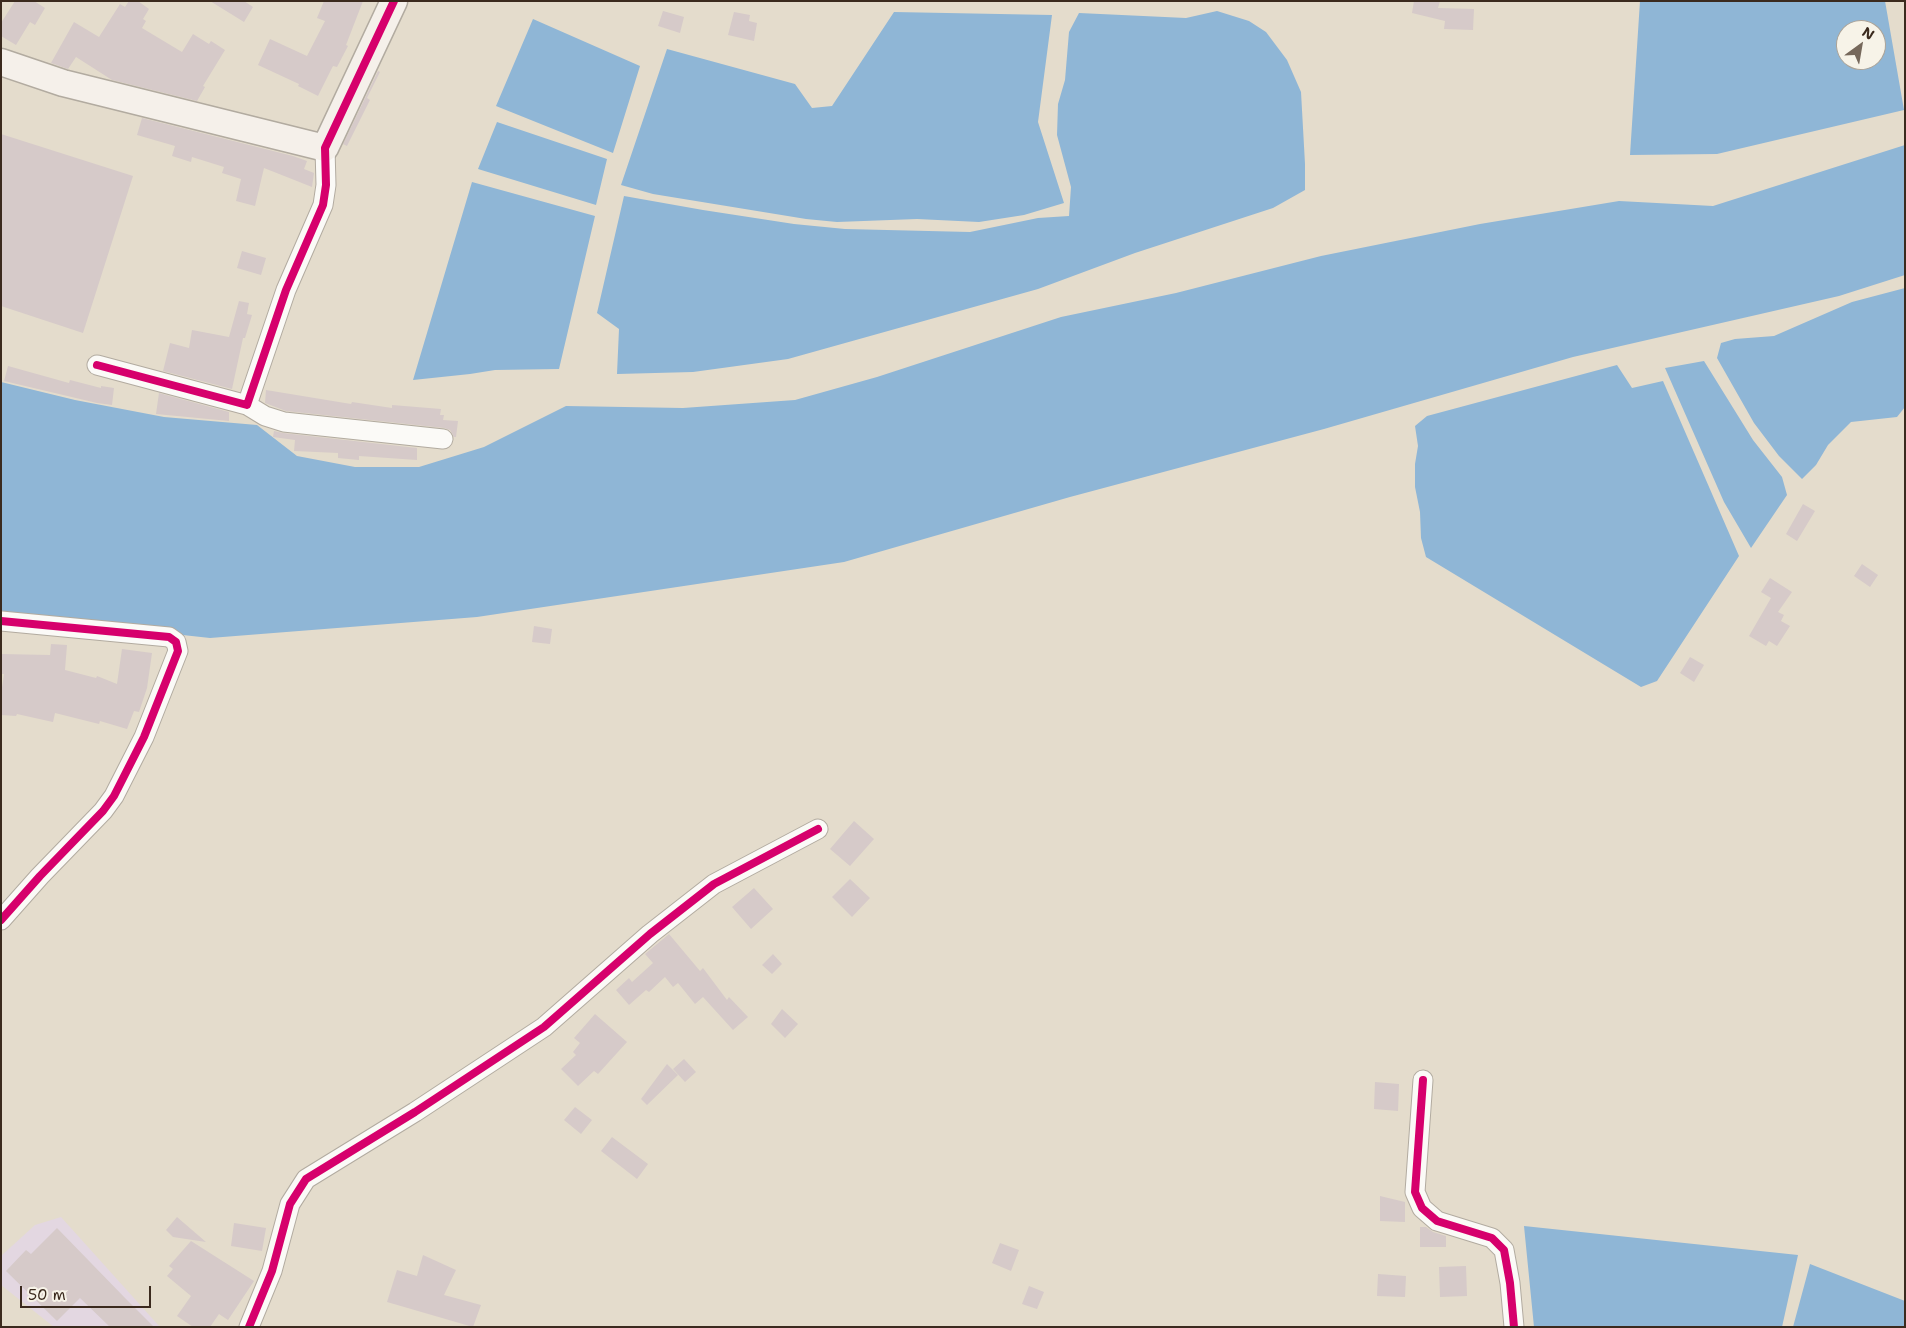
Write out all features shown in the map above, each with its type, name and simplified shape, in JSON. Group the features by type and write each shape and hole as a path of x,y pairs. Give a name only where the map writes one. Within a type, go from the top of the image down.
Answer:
{"street":[{"path":"247,405 286,290 323,205 326,185 325,148 394,1"},
{"path":"1,62 63,83 325,148"},
{"path":"98,365 247,405 265,416 284,422 443,439"},
{"path":"1,621 168,637 176,642 178,651 144,737 114,796 103,812 40,876 1,920"},
{"path":"249,1327 272,1271 290,1204 306,1179 415,1112 544,1027 650,934 714,884 818,829"},
{"path":"1422,1080 1415,1192 1422,1208 1437,1221 1492,1238 1504,1250 1510,1283 1514,1327"}],"shaded area":[{"path":"61,1217 160,1327 54,1327 1,1285 1,1256 35,1225"}],"water":[{"path":"1640,1 1885,1 1904,110 1717,154 1630,155"},
{"path":"1217,11 1249,21 1266,32 1287,60 1301,92 1305,190 1273,208 1135,253 1038,289 788,359 693,372 617,374 619,329 597,313 624,196 794,224 845,229 970,232 1038,218 1069,216 1071,187 1057,135 1058,104 1065,80 1069,32 1079,13 1186,18"},
{"path":"894,12 1052,15 1038,122 1064,203 1024,215 979,222 917,219 837,222 806,219 653,194 621,185 667,49 795,84 812,108 832,106"},
{"path":"533,19 640,66 613,153 496,106"},
{"path":"497,122 607,159 596,205 478,169"},
{"path":"1905,145 1905,275 1839,296 1573,357 1324,429 1070,497 844,562 477,617 210,638 1,615 1,382 75,400 164,417 257,425 297,456 355,467 419,467 484,447 566,406 683,408 795,400 877,377 1061,317 1176,293 1321,256 1480,224 1619,201 1713,206"},
{"path":"472,182 595,216 559,369 495,370 413,380"},
{"path":"1905,288 1905,407 1897,417 1851,422 1828,445 1816,465 1802,479 1779,456 1754,423 1717,358 1721,343 1735,339 1774,336 1852,302"},
{"path":"1704,361 1753,440 1782,477 1787,495 1751,548 1724,502 1665,368"},
{"path":"1617,365 1632,388 1663,381 1739,556 1657,681 1641,687 1426,557 1421,538 1420,512 1415,487 1415,464 1418,446 1415,426 1427,416"},
{"path":"1524,1226 1798,1255 1782,1327 1534,1327"},
{"path":"1810,1264 1905,1301 1905,1327 1793,1327"}],"building":[{"path":"15,1 34,1 45,8 35,25 30,22 16,45 1,36 1,23"},
{"path":"129,1 138,1 149,9 143,19 146,21 142,28 182,52 193,34 209,44 211,41 225,50 203,86 205,87 197,101 112,80 76,57 68,69 51,63 74,22 99,37 120,4 125,7"},
{"path":"210,1 244,1 253,7 244,22"},
{"path":"324,1 363,1 346,45 348,46 337,67 333,66 318,96 298,86 299,84 258,65 270,39 307,56 325,21 317,18"},
{"path":"1414,1 1440,1 1438,8 1474,9 1473,30 1444,29 1445,21 1412,13"},
{"path":"663,11 684,17 680,33 658,26"},
{"path":"734,12 750,15 749,21 757,23 754,41 728,35"},
{"path":"378,71 380,72 367,98 370,100 347,146 343,144"},
{"path":"142,118 307,161 304,169 314,173 312,187 264,168 255,206 236,201 241,179 222,173 224,167 192,157 191,162 172,156 175,146 137,135"},
{"path":"1,134 133,176 83,333 1,306"},
{"path":"242,251 266,258 261,275 237,268"},
{"path":"239,301 249,303 247,314 252,315 245,338 243,338 232,389 163,371 170,343 189,348 192,330 229,337"},
{"path":"8,366 69,383 70,380 101,388 101,386 114,388 112,405 4,381"},
{"path":"266,390 351,404 352,402 392,408 392,405 441,409 440,415 444,415 443,420 458,421 456,437 454,437 450,430 444,428 286,411 265,403"},
{"path":"159,393 229,412 229,421 156,414"},
{"path":"274,431 417,448 417,460 359,456 359,460 338,458 338,453 294,451 295,440 273,437"},
{"path":"1803,504 1815,511 1797,541 1786,534"},
{"path":"1862,564 1878,575 1870,587 1854,576"},
{"path":"1770,578 1792,592 1778,612 1784,615 1781,621 1790,626 1777,646 1769,641 1766,646 1749,636 1771,598 1761,592"},
{"path":"534,626 552,629 550,644 532,642"},
{"path":"51,644 67,645 65,670 96,678 97,676 117,684 122,649 152,653 147,688 139,712 134,711 127,729 100,721 99,724 55,713 53,722 17,714 16,716 1,715 1,694 4,674 1,674 1,654 50,655"},
{"path":"1690,657 1704,665 1694,682 1680,673"},
{"path":"854,821 874,839 850,866 830,849"},
{"path":"850,879 870,898 852,917 832,897"},
{"path":"754,888 773,909 751,929 732,907"},
{"path":"669,934 700,971 703,968 727,1000 729,997 748,1017 733,1030 703,997 695,1004 678,983 673,987 665,977 649,992 646,990 629,1005 616,990 629,978 632,982 653,963 645,954"},
{"path":"773,954 782,964 772,974 762,965"},
{"path":"782,1009 798,1024 785,1038 771,1024"},
{"path":"595,1014 627,1042 598,1074 594,1071 578,1086 561,1069 576,1055 573,1052 580,1043 574,1038"},
{"path":"684,1059 696,1072 685,1082 673,1069"},
{"path":"667,1064 678,1075 647,1105 641,1099"},
{"path":"1375,1082 1399,1084 1398,1111 1374,1109"},
{"path":"575,1107 592,1120 581,1134 564,1120"},
{"path":"612,1137 648,1164 637,1179 601,1151"},
{"path":"1380,1196 1405,1202 1405,1222 1380,1221"},
{"path":"177,1217 206,1242 173,1237 166,1230"},
{"path":"234,1223 266,1228 262,1251 231,1246"},
{"path":"1420,1227 1426,1227 1433,1232 1446,1236 1446,1247 1420,1247"},
{"path":"57,1228 154,1327 110,1327 80,1298 57,1321 6,1271 26,1250 31,1254"},
{"path":"191,1241 254,1281 228,1320 219,1314 210,1327 193,1327 177,1316 191,1296 167,1276 173,1269 169,1266"},
{"path":"1000,1243 1019,1250 1011,1271 992,1263"},
{"path":"423,1255 456,1270 444,1295 481,1305 473,1327 387,1302 397,1270 417,1276"},
{"path":"1466,1266 1467,1296 1440,1297 1439,1267"},
{"path":"1378,1274 1406,1276 1405,1297 1377,1296"},
{"path":"1029,1286 1044,1292 1037,1309 1022,1304"}],"cycle path":[{"path":"97,365 247,405 286,290 323,205 326,185 325,148 394,1"},
{"path":"1,621 169,637 176,642 178,651 144,737 114,796 103,811 40,876 1,920"},
{"path":"249,1327 272,1271 290,1204 306,1179 415,1112 544,1027 650,934 714,884 818,829"},
{"path":"1423,1080 1415,1192 1422,1208 1437,1221 1492,1238 1504,1250 1510,1283 1514,1327"}]}
